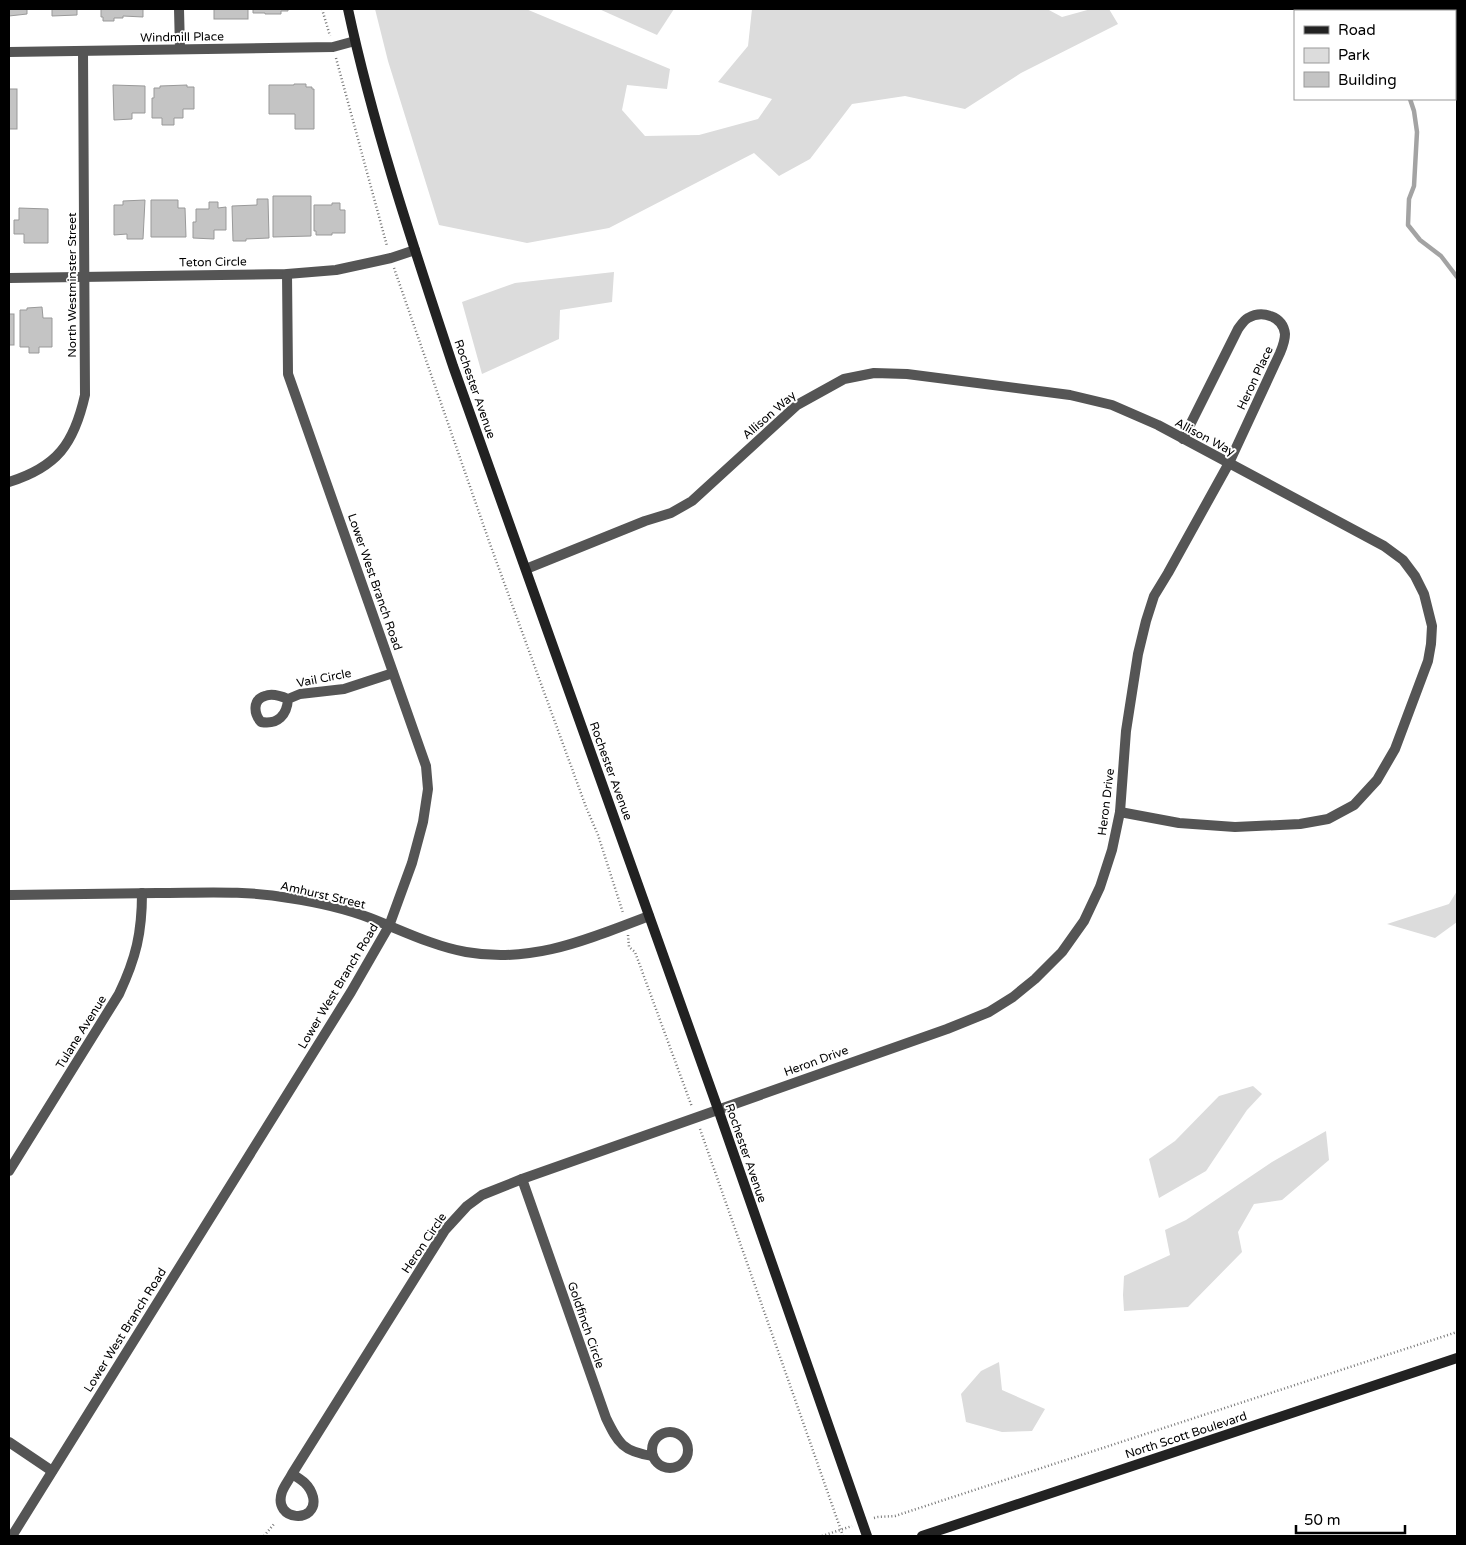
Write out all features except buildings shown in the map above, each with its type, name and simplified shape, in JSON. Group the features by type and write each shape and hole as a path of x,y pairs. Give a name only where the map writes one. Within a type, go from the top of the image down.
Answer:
{"main road":[{"name":"Rochester Avenue","path":"348,9 354,40 387,157 453,366 718,1110 866,1536"},
{"name":"North Scott Boulevard","path":"922,1536 1457,1358"}],"street":[{"path":"179,9 180,49"},
{"name":"Windmill Place","path":"9,52 333,47 354,40"},
{"name":"North Westminster Street","path":"9,482 28,476 51,462 70,438 80,417 85,396 83,51"},
{"name":"Teton Circle","path":"9,278 287,274 336,270 391,258 415,250"},
{"name":"Lower West Branch Road","path":"12,1536 346,1000 389,926 412,863 423,822 428,789 426,766 288,374 287,274"},
{"name":"Heron Place","path":"1183,439 1238,329 1247,318 1257,314 1267,314 1273,317 1281,324 1285,332 1284,343 1229,463"},
{"name":"Allison Way","path":"526,569 645,520 671,513 692,501 796,405 844,379 874,373 907,374 1070,395 1112,405 1158,425 1384,546 1403,560 1415,576 1424,594 1428,609 1432,626 1428,661 1395,749 1376,780 1354,805 1328,819 1300,824 1235,827 1179,823 1120,812"},
{"name":"Heron Drive","path":"718,1110 947,1029 989,1012 1035,979 1062,952 1084,921 1100,887 1112,850 1120,812 1126,731 1138,654 1154,596 1229,463"},
{"name":"Vail Circle","path":"288,699 300,694 344,689 393,672"},
{"name":"Amhurst Street","path":"9,895 236,892 288,898 339,908 368,917 445,947 466,952 497,955 552,950 575,944 649,916"},
{"name":"Tulane Avenue","path":"9,1171 119,994 130,972 137,948 142,918 142,893"},
{"name":"Heron Circle","path":"292,1474 445,1230 467,1206 482,1195 522,1179 718,1110"},
{"name":"Goldfinch Circle","path":"522,1179 606,1418 616,1439 625,1447 638,1454 653,1456"},
{"path":"9,1442 52,1471"}],"path":[{"path":"322,9 391,258 507,591 598,835 627,924 630,947 635,952 696,1117 843,1536"},
{"path":"822,1536 878,1517 894,1516 1457,1332"},
{"path":"264,1536 274,1524"}],"green space":[{"path":"375,9 526,9 670,69 667,89 627,85 622,110 645,136 699,135 758,119 772,99 718,82 748,46 752,9 1047,9 1062,17 1091,9 1109,9 1118,24 1021,73 965,109 905,96 852,104 810,159 779,176 754,153 609,228 527,243 439,225 388,61"},
{"path":"599,9 674,9 657,35"},
{"path":"614,272 612,302 560,310 559,339 482,374 462,302 515,283"},
{"path":"1457,891 1457,922 1435,938 1387,924 1449,904"},
{"path":"1253,1086 1262,1094 1247,1110 1206,1171 1159,1198 1149,1159 1175,1141 1219,1096"},
{"path":"1326,1131 1329,1160 1282,1200 1254,1204 1238,1232 1242,1252 1188,1307 1124,1311 1124,1276 1170,1255 1165,1230 1186,1220 1272,1162"},
{"path":"999,1362 1002,1390 1045,1409 1032,1431 1002,1432 966,1422 961,1394 981,1371"}],"waterway":[{"path":"1410,100 1417,132 1414,186 1409,199 1408,225 1420,240 1441,256 1457,277"}]}
